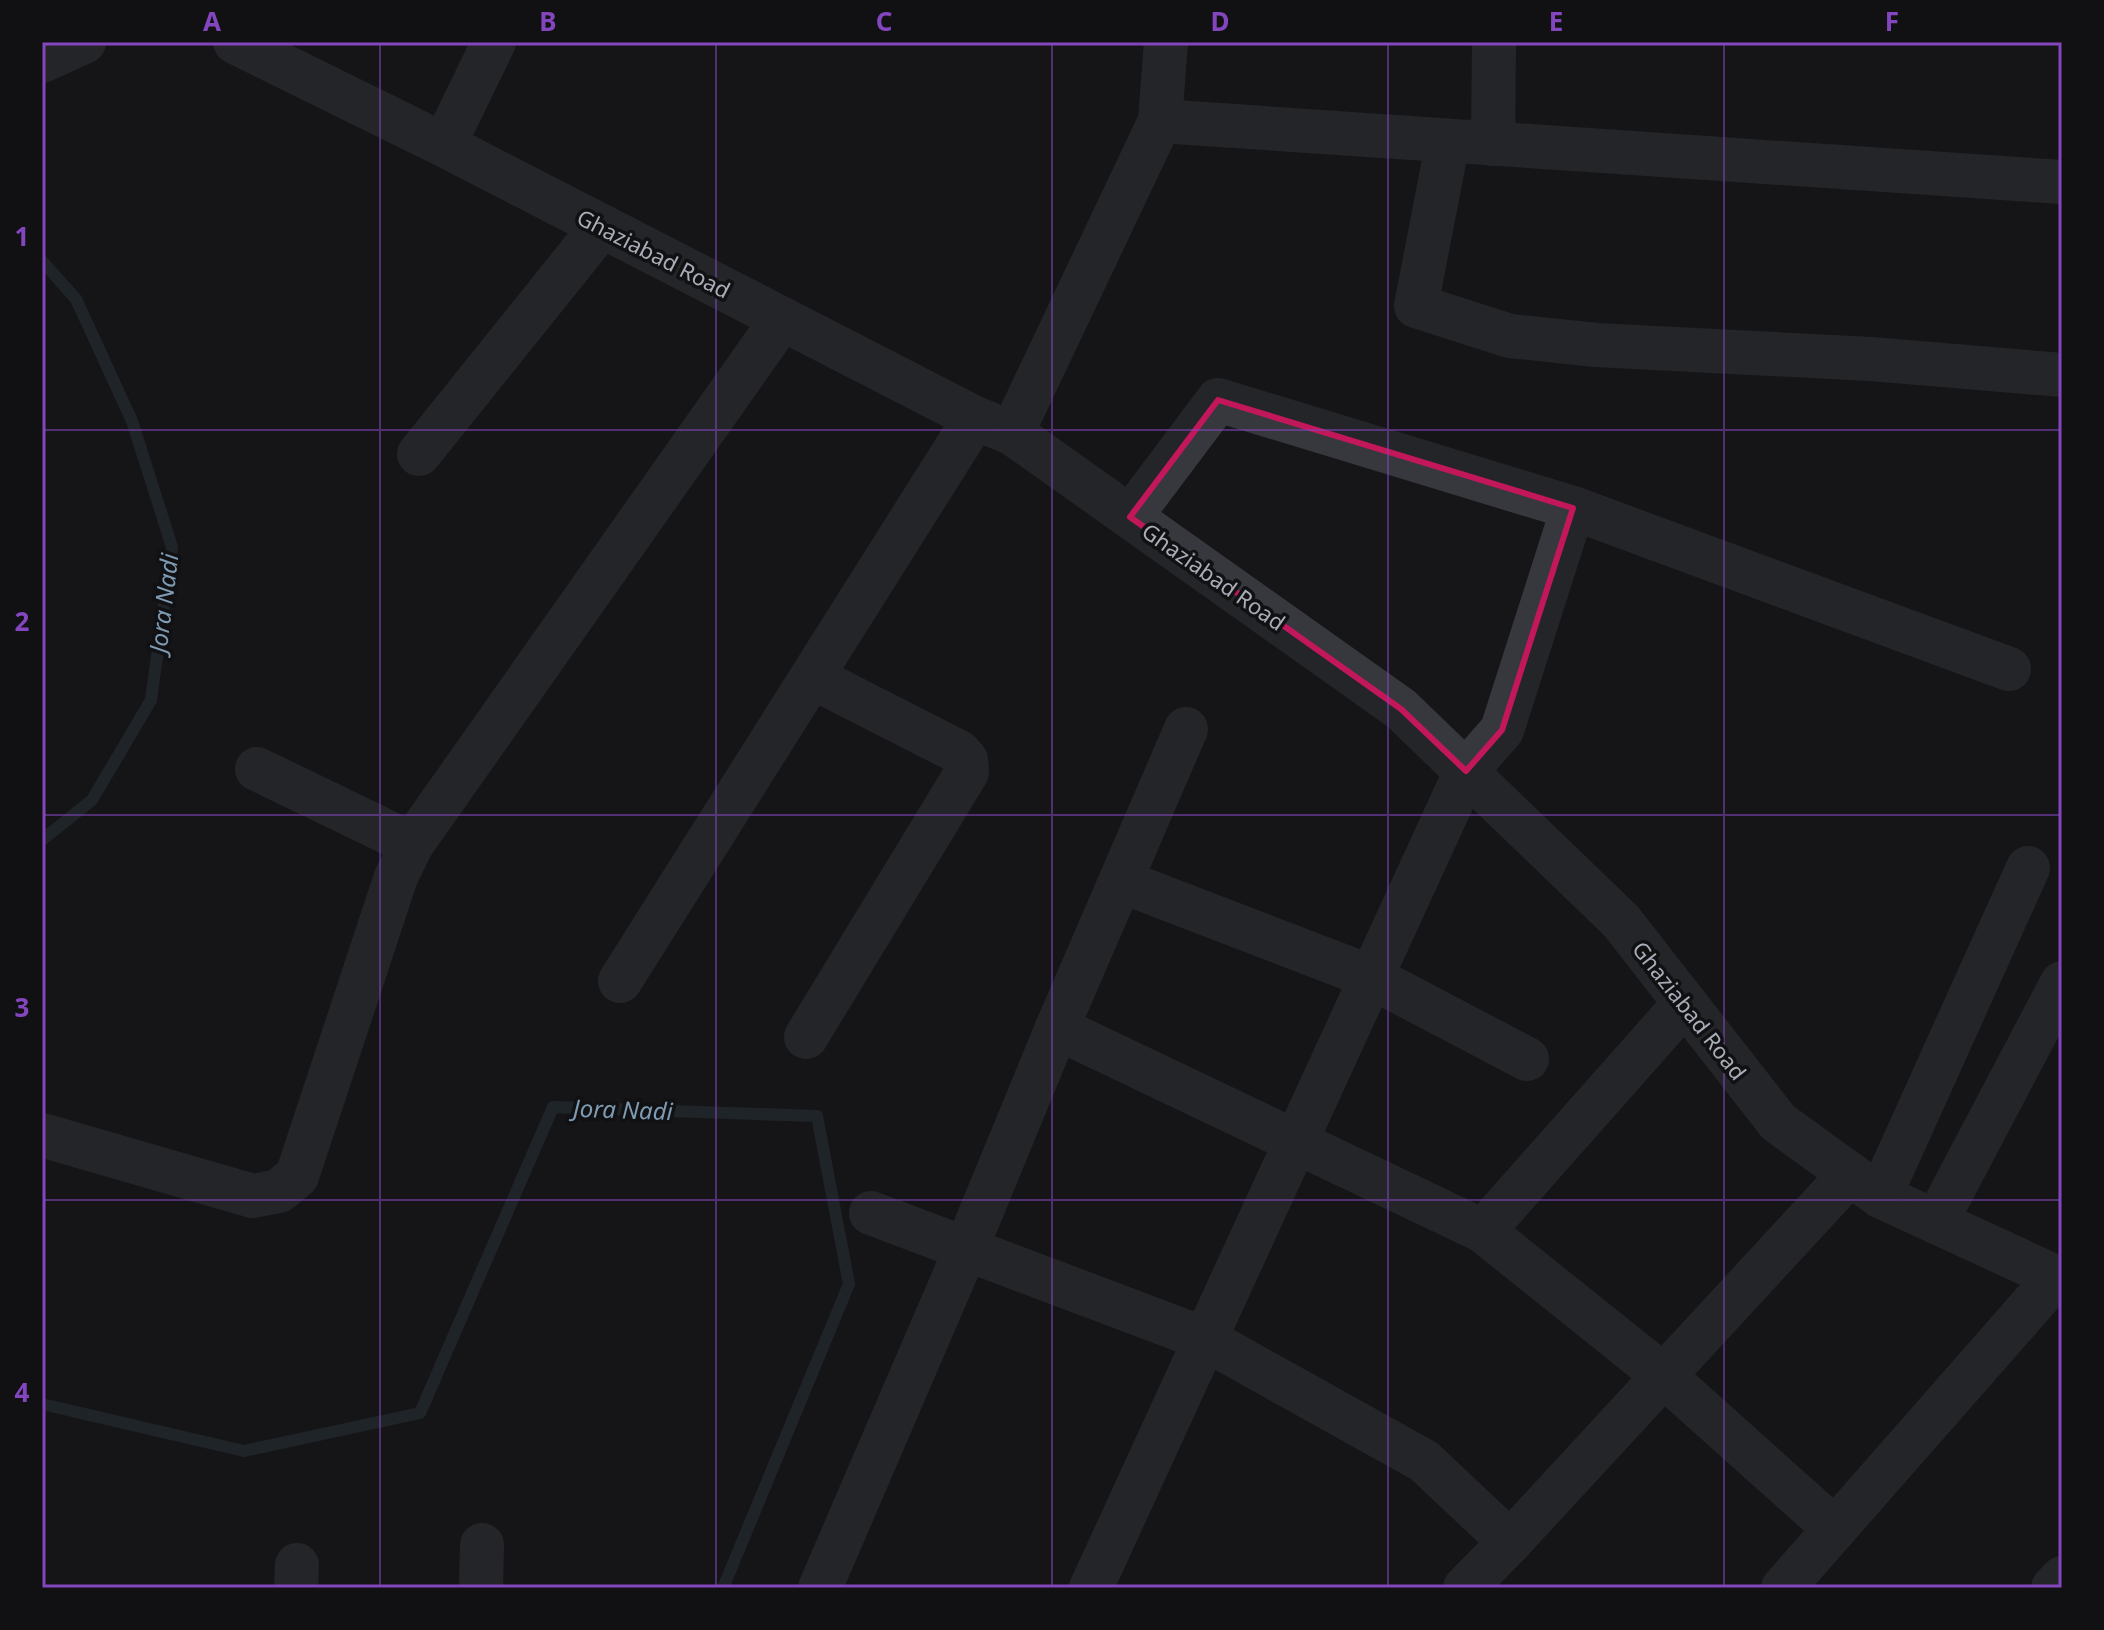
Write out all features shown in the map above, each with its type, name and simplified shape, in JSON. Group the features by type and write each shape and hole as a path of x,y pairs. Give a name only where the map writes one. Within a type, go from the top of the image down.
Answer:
{"street":[{"path":"42,61 84,42"},
{"name":"Ghaziabad Road","path":"235,42 444,145 994,426 1130,517 1401,709 1621,921 1778,1122 1865,1185 2059,1279"},
{"path":"444,145 494,42"},
{"path":"620,981 812,677 994,426 1160,121 1166,42"},
{"path":"1493,144 1494,42"},
{"path":"1160,121 2062,182"},
{"path":"1448,141 1416,306 1510,336 1596,345 1871,359 2062,375"},
{"path":"419,454 602,226"},
{"path":"42,1135 253,1196 279,1191 297,1176 396,877 412,844 782,319"},
{"path":"1130,517 1218,400 1573,508 2009,669"},
{"path":"1091,1588 1466,771 1502,730 1573,508"},
{"path":"806,1037 967,772 966,760 959,752 812,677"},
{"path":"820,1588 1186,729"},
{"path":"257,769 412,844"},
{"path":"1465,1588 1664,1376 1865,1185 2028,868"},
{"path":"1121,881 1371,977 1527,1059"},
{"path":"1936,1222 2062,983"},
{"path":"1483,1231 1685,1003"},
{"path":"1057,1028 1483,1231 1664,1376 1835,1529"},
{"path":"871,1213 1205,1339 1424,1461 1510,1542"},
{"path":"1783,1588 2059,1279"},
{"path":"481,1588 482,1545"},
{"path":"2053,1588 2062,1578"}],"highlighted area":[{"path":"1218,400 1573,508 1502,730 1466,771 1401,709 1130,517"}],"waterway":[{"name":"Jora Nadi","path":"42,261 76,299 132,421 172,547 151,700 92,800 42,840"},
{"name":"Jora Nadi","path":"42,1404 244,1451 420,1413 553,1107 817,1116 849,1284 723,1588"}]}
